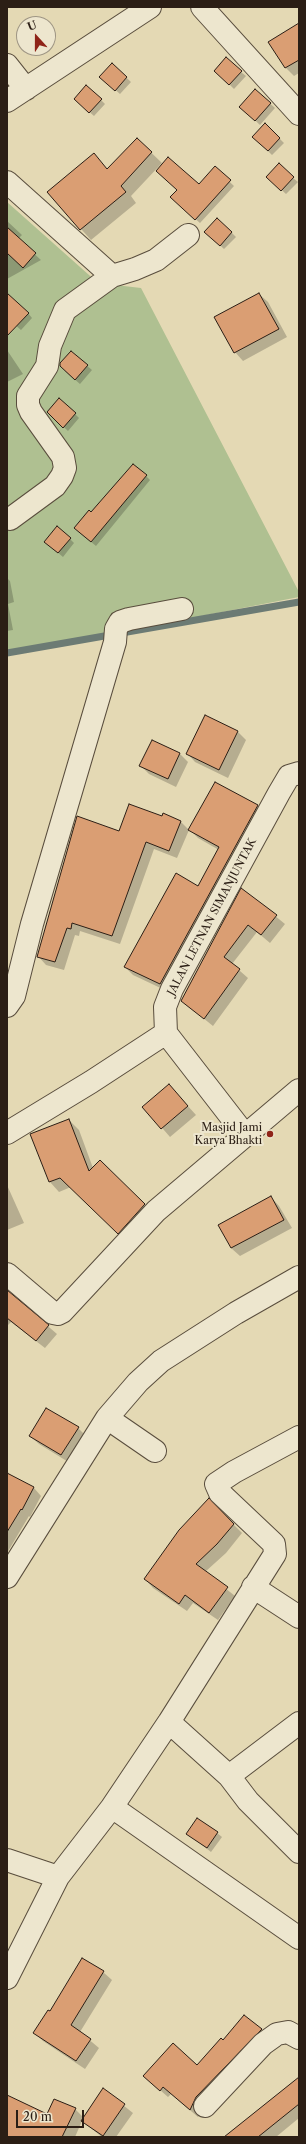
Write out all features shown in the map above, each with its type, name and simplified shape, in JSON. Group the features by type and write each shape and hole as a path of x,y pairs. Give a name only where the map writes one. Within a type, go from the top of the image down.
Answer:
{"street":[{"path":"7,101 150,7"},
{"path":"202,7 299,114"},
{"path":"7,65 26,89"},
{"path":"7,182 112,276"},
{"path":"10,519 55,486 62,476 65,468 63,457 31,412 28,405 28,396 47,366 50,346 65,310 71,304 112,276 135,269 156,260 188,235"},
{"path":"7,1006 14,996 32,924 120,622 182,609"},
{"name":"JALAN LETNAN SIMANJUNTAK","path":"166,1033 165,1007 172,989 286,780 294,773 299,773"},
{"path":"7,1133 166,1033 245,1135"},
{"path":"7,1274 53,1313 58,1314 62,1312 156,1211 299,1090"},
{"path":"7,1577 107,1418 138,1382 160,1361 236,1313 299,1277"},
{"path":"107,1418 155,1451"},
{"path":"7,1978 58,1877 112,1807 169,1722 274,1554 274,1544 220,1493 216,1484 234,1472 299,1437"},
{"path":"253,1587 299,1617"},
{"path":"169,1722 229,1776 248,1801 299,1852"},
{"path":"229,1776 299,1723"},
{"path":"112,1807 299,1938"},
{"path":"7,1860 58,1877"},
{"path":"205,2106 268,2041 277,2034 288,2032 299,2038"}],"green space":[{"path":"7,202 98,283 141,288 299,592 299,597 7,654"}],"building":[{"path":"299,23 299,60 285,68 268,42"},
{"path":"226,57 242,71 229,85 214,71"},
{"path":"112,63 127,77 115,91 99,77"},
{"path":"86,85 102,99 89,113 74,99"},
{"path":"255,89 271,103 255,121 239,107"},
{"path":"265,123 280,138 268,151 252,137"},
{"path":"137,138 152,152 121,186 126,192 80,230 47,192 94,153 107,169"},
{"path":"168,157 199,184 215,166 231,180 195,220 170,197 177,190 156,171"},
{"path":"279,163 294,177 281,191 266,177"},
{"path":"217,218 232,232 220,246 204,232"},
{"path":"7,227 36,253 23,268 7,253"},
{"path":"7,293 29,313 7,336"},
{"path":"259,293 279,329 234,353 214,317"},
{"path":"71,351 88,365 75,380 60,366 60,363"},
{"path":"59,398 76,413 63,428 47,412"},
{"path":"133,464 147,475 91,542 74,528 89,510 91,512"},
{"path":"57,526 71,538 58,553 44,542"},
{"path":"205,715 238,731 219,770 186,754"},
{"path":"152,740 180,753 168,779 139,766"},
{"path":"215,782 258,805 160,984 124,967 176,873 198,886 219,847 188,830"},
{"path":"129,804 162,816 163,813 181,821 169,851 146,842 112,936 72,923 71,929 67,928 55,962 37,957 77,816 119,831"},
{"path":"241,888 277,915 261,935 248,925 224,957 240,969 204,1019 181,1001"},
{"path":"169,1084 188,1106 161,1129 142,1107"},
{"path":"69,1119 89,1171 100,1160 145,1204 118,1234 60,1178 49,1182 30,1134"},
{"path":"271,1196 284,1220 231,1248 218,1225"},
{"path":"7,1290 49,1325 36,1341 7,1318"},
{"path":"46,1408 79,1427 61,1455 29,1436"},
{"path":"7,1473 34,1487 22,1510 21,1509 7,1532"},
{"path":"209,1498 234,1524 217,1544 196,1564 228,1587 209,1613 185,1595 179,1604 144,1579 179,1530"},
{"path":"197,1818 218,1832 207,1848 186,1834"},
{"path":"82,1958 104,1971 71,2025 91,2039 76,2061 33,2033 48,2010 50,2011"},
{"path":"244,2015 262,2029 196,2097 190,2110 163,2087 160,2091 143,2076 173,2043 197,2065 221,2038 223,2040"},
{"path":"299,2077 299,2104 258,2137 224,2137"},
{"path":"103,2088 125,2104 103,2136 81,2121"},
{"path":"7,2095 47,2114 54,2099 76,2108 62,2137 7,2137"}],"waterway":[{"path":"7,653 299,602"}],"place":[{"name":"Masjid Jami Karya Bhakti","path":"270,1134"}]}
